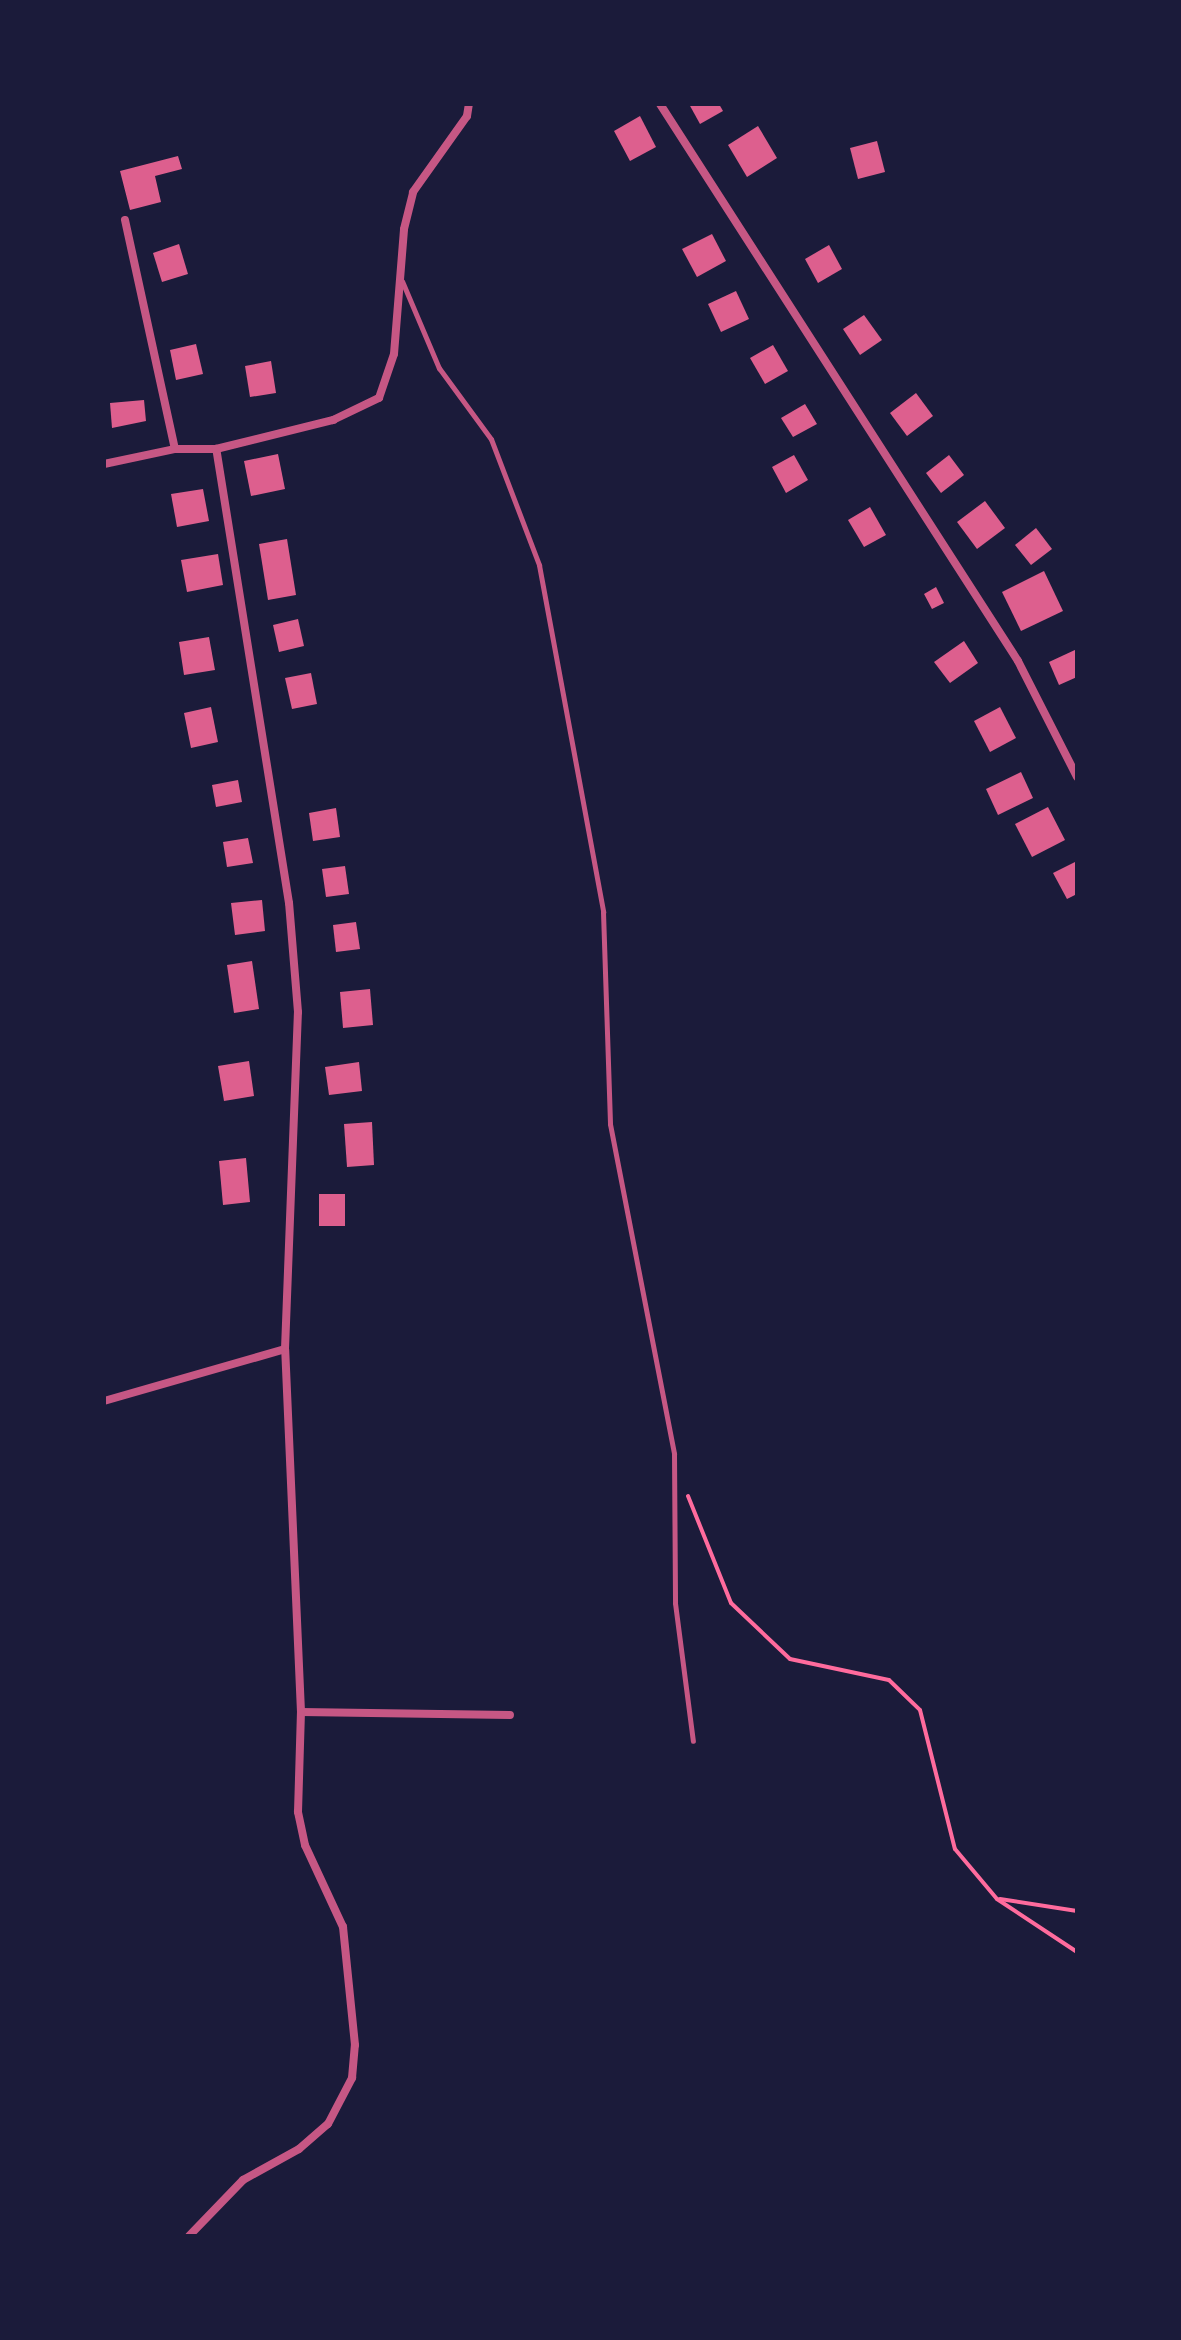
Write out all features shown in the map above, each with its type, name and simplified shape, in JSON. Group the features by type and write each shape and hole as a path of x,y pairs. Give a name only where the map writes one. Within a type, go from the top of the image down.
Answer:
{"street":[{"path":"104,464 175,449 216,449 333,420 379,398 394,354 404,229 413,192 467,116 469,104"},
{"path":"660,104 1018,661 1077,777"},
{"path":"125,220 175,449"},
{"path":"189,2236 243,2180 299,2149 328,2124 352,2078 355,2045 343,1927 305,1845 298,1812 301,1712 285,1349 296,981 289,903 216,449"},
{"path":"104,1401 285,1349"},
{"path":"301,1712 510,1715"}],"lane":[{"path":"402,279 439,368 491,439 539,565 603,912 610,1124 674,1454 675,1603 693,1741"}],"path":[{"path":"683,1482 731,1603 790,1659 889,1680 920,1710 955,1849 997,1899 1077,1952"},
{"path":"997,1899 1077,1911"}],"building":[{"path":"689,104 719,104 723,111 700,124"},
{"path":"640,116 656,147 630,161 614,131"},
{"path":"758,126 777,158 747,177 728,145"},
{"path":"877,141 885,172 858,179 850,148"},
{"path":"178,156 182,169 155,176 161,202 130,210 120,171"},
{"path":"712,234 726,261 697,277 682,249"},
{"path":"179,244 188,274 162,282 153,253"},
{"path":"829,245 842,269 818,283 805,259"},
{"path":"736,291 749,319 721,332 708,304"},
{"path":"864,315 882,340 860,355 843,329"},
{"path":"196,344 203,374 176,380 170,350"},
{"path":"773,345 788,371 765,384 750,358"},
{"path":"271,361 276,393 250,397 245,366"},
{"path":"916,393 933,416 907,436 890,413"},
{"path":"144,400 146,421 112,428 110,403"},
{"path":"805,404 817,424 793,437 781,418"},
{"path":"278,454 285,489 251,496 244,461"},
{"path":"794,455 808,480 786,493 772,467"},
{"path":"949,455 964,475 941,493 926,473"},
{"path":"203,489 209,521 177,527 171,494"},
{"path":"985,501 1005,528 977,549 957,522"},
{"path":"870,507 886,535 864,547 848,520"},
{"path":"1036,528 1052,549 1031,565 1015,545"},
{"path":"287,539 296,595 268,600 259,544"},
{"path":"218,554 223,585 187,592 181,560"},
{"path":"1044,571 1063,611 1021,631 1002,592"},
{"path":"936,587 944,603 932,609 924,594"},
{"path":"298,619 304,646 279,652 273,625"},
{"path":"209,637 215,670 184,675 179,642"},
{"path":"964,641 978,663 950,683 934,662"},
{"path":"1077,649 1077,677 1059,685 1049,662"},
{"path":"311,673 317,704 292,709 285,678"},
{"path":"211,707 218,742 191,748 184,713"},
{"path":"1000,707 1016,738 990,752 974,721"},
{"path":"1021,772 1033,798 998,815 986,789"},
{"path":"238,780 242,802 216,807 212,785"},
{"path":"1048,807 1065,840 1032,857 1015,824"},
{"path":"336,808 340,837 313,841 309,813"},
{"path":"248,838 253,863 227,867 223,842"},
{"path":"1077,861 1077,894 1067,899 1053,873"},
{"path":"345,866 349,894 326,897 322,869"},
{"path":"262,900 265,931 235,935 231,903"},
{"path":"356,922 360,949 336,952 333,925"},
{"path":"252,961 259,1009 234,1013 227,965"},
{"path":"370,989 373,1025 343,1028 340,992"},
{"path":"249,1061 254,1096 224,1101 218,1066"},
{"path":"359,1062 362,1091 329,1095 325,1067"},
{"path":"372,1122 374,1165 347,1167 344,1124"},
{"path":"246,1158 250,1202 223,1205 219,1161"},
{"path":"319,1194 345,1194 345,1226 319,1226"}]}
